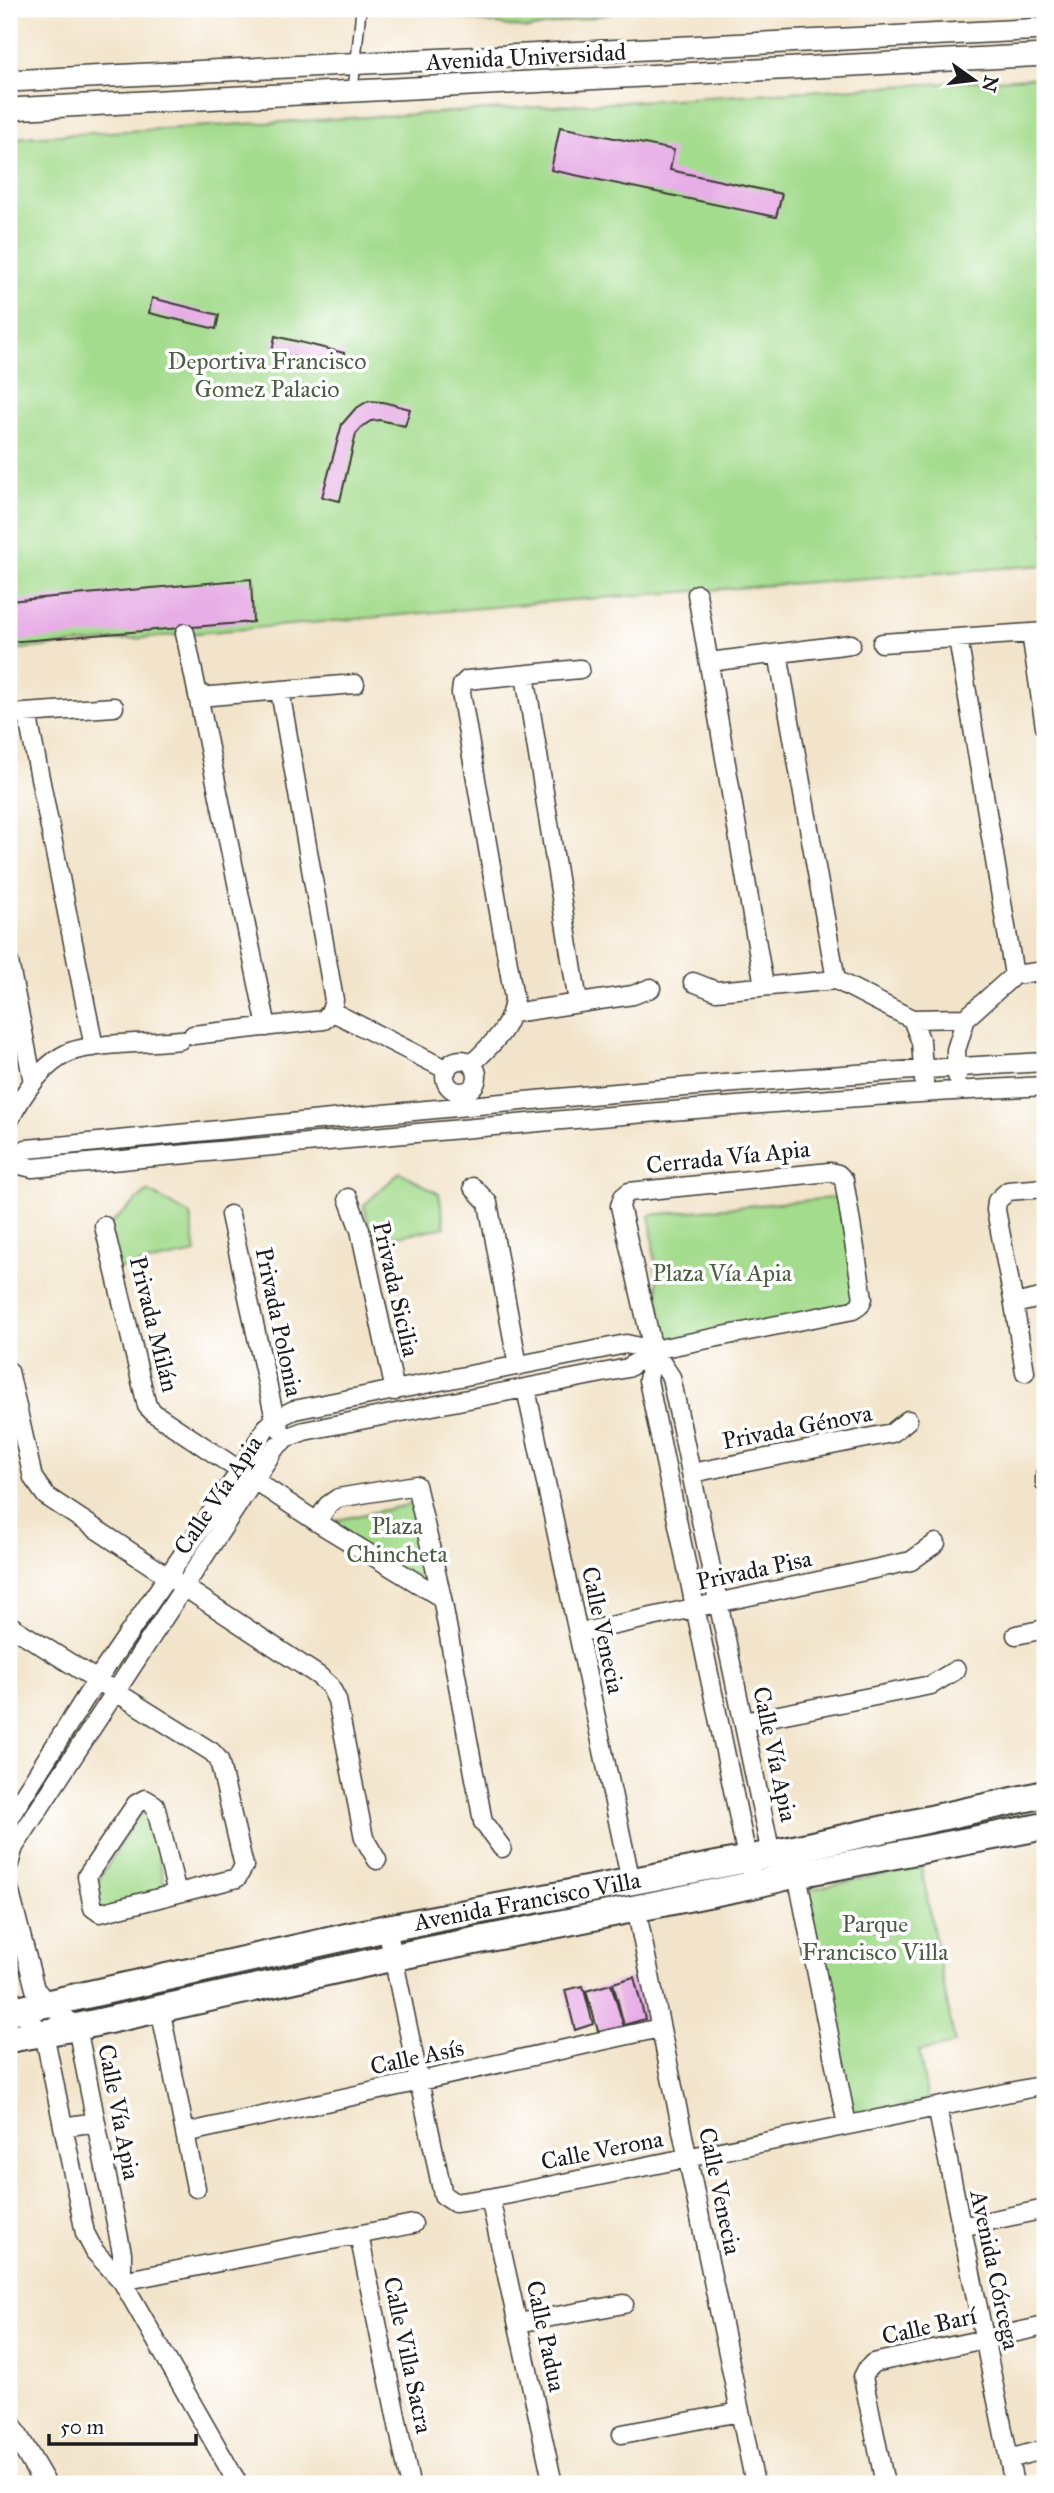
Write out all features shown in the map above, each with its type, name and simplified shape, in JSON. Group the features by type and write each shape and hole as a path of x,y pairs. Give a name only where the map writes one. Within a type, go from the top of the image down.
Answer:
{"main road":[{"name":"Avenida Francisco Villa","path":"11,2005 48,2004 387,1928 759,1856 1045,1794"},
{"path":"992,1805 999,1836"},
{"name":"Avenida Francisco Villa","path":"9,2039 77,2027 797,1874 1045,1826"}],"street":[{"name":"Avenida Universidad","path":"9,81 1045,29"},
{"path":"971,32 973,59"},
{"name":"Avenida Universidad","path":"9,109 1045,55"},
{"path":"272,69 275,96"},
{"path":"697,594 764,986"},
{"path":"185,633 267,1027"},
{"path":"881,643 1038,633 1045,727"},
{"path":"958,638 1014,975"},
{"path":"709,662 851,644"},
{"path":"778,653 836,980"},
{"path":"472,1064 507,1026 513,1013 514,998 461,693 462,685 467,680 580,669"},
{"path":"525,675 578,1002"},
{"path":"199,697 355,684"},
{"path":"9,1121 33,1082 53,1062 72,1051 324,1020 331,1011 334,1000 280,691"},
{"path":"9,714 114,707"},
{"path":"27,713 94,1047"},
{"path":"9,962 33,1082"},
{"path":"958,1090 956,1050 966,1018 1014,975 1045,971"},
{"path":"693,982 716,991 836,980 912,1019 966,1018"},
{"path":"513,1013 633,995 652,988"},
{"path":"331,1011 447,1070"},
{"path":"912,1019 921,1042 925,1092"},
{"path":"466,1098 449,1087 445,1076 447,1070 460,1060 472,1064 477,1074 477,1080 466,1098 470,1129"},
{"path":"9,1161 26,1149 466,1098 1045,1062"},
{"path":"9,1161 32,1168 925,1092 1045,1086"},
{"name":"Cerrada Vía Apia","path":"830,1172 838,1174 844,1180 863,1298 860,1306 853,1310 653,1350 620,1206 623,1197 629,1192 830,1172"},
{"path":"473,1187 488,1203 518,1366"},
{"path":"1025,1372 996,1210 998,1201 1008,1191 1045,1188"},
{"name":"Privada Sicilia","path":"348,1198 360,1230 394,1391"},
{"name":"Privada Polonia","path":"230,1215 275,1419 286,1438"},
{"name":"Privada Milán","path":"104,1226 147,1406 317,1522 442,1598"},
{"path":"1014,1304 1045,1297"},
{"name":"Calle Vía Apia","path":"9,1818 96,1681 240,1471 265,1429 275,1419 294,1410 626,1344 653,1350 671,1377 744,1722 759,1856 752,1885"},
{"name":"Calle Vía Apia","path":"9,1864 15,1847 115,1693 275,1448 286,1438 304,1431 628,1368 653,1350"},
{"name":"Calle Vía Apia","path":"653,1350 648,1380 695,1608 759,1856"},
{"path":"9,1371 11,1391 33,1478 46,1496 186,1587 330,1686 337,1700 364,1838 377,1860"},
{"name":"Calle Venecia","path":"526,1389 631,1882"},
{"name":"Privada Génova","path":"692,1473 892,1433 908,1420"},
{"path":"1045,1475 1045,1483"},
{"path":"317,1522 328,1505 338,1498 416,1485 442,1598 483,1822 502,1848"},
{"name":"Privada Pisa","path":"578,1633 911,1561 936,1543"},
{"path":"9,1625 212,1752 222,1767 244,1866 237,1878 100,1913 93,1908 88,1876 140,1800 151,1801 155,1805 177,1893"},
{"path":"1016,1635 1045,1629"},
{"path":"744,1722 931,1685 956,1670"},
{"name":"Calle Vía Apia","path":"759,1856 797,1874"},
{"path":"797,1874 847,2125"},
{"name":"Calle Vía Apia","path":"9,1889 35,1989 48,2004 77,2027 122,2253 122,2281"},
{"name":"Calle Venecia","path":"636,1908 755,2484"},
{"path":"387,1928 420,2081"},
{"path":"11,2005 44,2033"},
{"path":"160,2008 196,2188"},
{"name":"Calle Asís","path":"185,2133 660,2028"},
{"name":"Calle Vía Apia","path":"44,2033 85,2233 95,2252 122,2281 238,2484"},
{"name":"Calle Verona","path":"420,2081 443,2195 448,2201 455,2203 1045,2085"},
{"name":"Avenida Córcega","path":"937,2107 1014,2484"},
{"path":"63,2127 96,2122"},
{"name":"Calle Padua","path":"490,2198 553,2484"},
{"path":"961,2227 1045,2209"},
{"path":"122,2281 413,2224"},
{"name":"Calle Villa Sacra","path":"359,2235 410,2484"},
{"path":"518,2323 624,2304"},
{"name":"Calle Barí","path":"885,2484 863,2377 873,2363 1045,2326"},
{"path":"622,2434 740,2412"},
{"path":"9,2422 46,2484"},
{"path":"1009,2459 1045,2449"}],"lane":[{"path":"352,92 361,9"}],"green space":[{"path":"458,9 611,9 610,14 528,29 458,18"},
{"name":"Deportiva Francisco Gomez Palacio","path":"1045,77 1045,565 559,601 9,650 9,138"},
{"path":"400,1172 439,1194 445,1227 372,1241 364,1205"},
{"path":"148,1191 190,1215 196,1253 116,1269 108,1226"},
{"name":"Plaza Vía Apia","path":"842,1197 862,1314 664,1348 650,1215"},
{"name":"Plaza Chincheta","path":"422,1502 441,1605 326,1532 337,1520"},
{"path":"150,1812 168,1905 99,1921 93,1890 139,1813"},
{"name":"Parque Francisco Villa","path":"921,1866 955,2044 919,2051 928,2101 854,2118 805,1891"}],"building":[{"path":"560,127 674,150 670,170 782,194 776,217 551,170"},
{"path":"152,298 219,315 216,329 149,313"},
{"path":"275,336 344,353 340,368 272,352"},
{"path":"368,401 410,409 405,426 380,420 363,426 356,434 340,501 322,497 342,424 355,409"},
{"path":"251,579 253,622 9,642 9,601"},
{"path":"634,1977 645,2019 624,2025 613,1983"},
{"path":"611,1984 624,2027 599,2034 586,1991"},
{"path":"583,1986 593,2024 575,2030 565,1990"}]}
